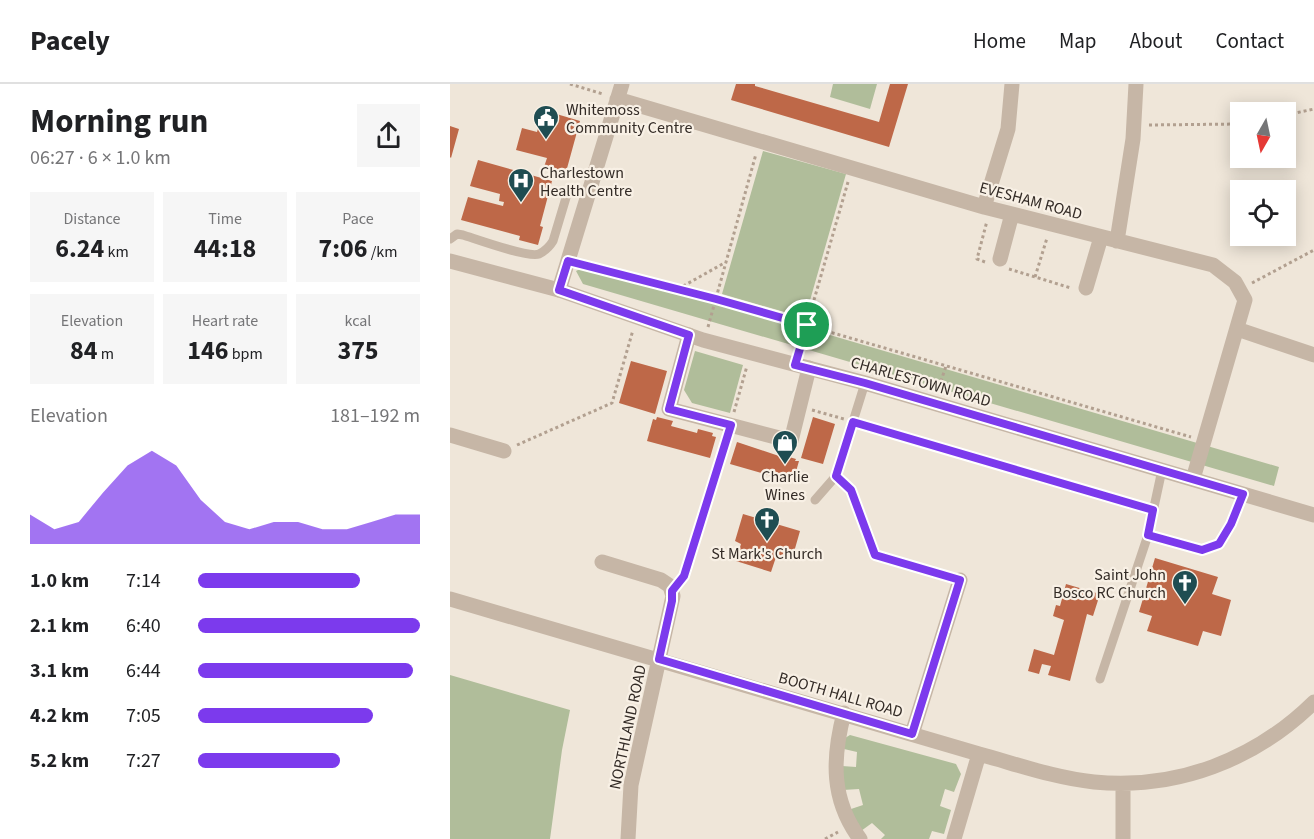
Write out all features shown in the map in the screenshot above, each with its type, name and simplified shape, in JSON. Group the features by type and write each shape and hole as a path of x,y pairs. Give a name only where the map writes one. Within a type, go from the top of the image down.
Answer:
{"street":[{"path":"988,208 1008,129 1012,84"},
{"path":"1117,241 1133,139 1136,84"},
{"name":"EVESHAM ROAD","path":"619,94 760,141 988,208 1213,266 1235,282 1239,289"},
{"path":"559,290 619,94"},
{"path":"998,263 1012,214"},
{"path":"1081,289 1101,237"},
{"name":"CHARLESTOWN ROAD","path":"450,261 559,290 696,337 865,383 1314,515"},
{"path":"1193,479 1245,300 1239,289"},
{"path":"1237,329 1314,355"},
{"path":"696,337 669,409 791,441 800,406 802,367"},
{"path":"450,435 504,451"},
{"path":"602,562 666,582 672,591"},
{"path":"912,734 960,580"},
{"name":"NORTHLAND ROAD","path":"628,839 631,785 672,601 672,591"},
{"name":"BOOTH HALL ROAD","path":"450,599 979,754 1060,776 1093,782 1123,784 1175,779 1234,759 1285,729 1314,702"},
{"path":"844,713 839,732 837,756 838,798 846,819 860,839"},
{"path":"954,839 979,754"},
{"path":"1123,784 1123,839"}],"lane":[{"path":"450,239 457,234 463,235 519,252 538,254 549,247 553,241 568,191 588,194"},
{"path":"815,500 836,476 865,383"},
{"path":"708,497 731,425"},
{"path":"1100,679 1148,535 1162,470"},
{"path":"1148,535 1202,550 1219,544 1231,524 1243,494"}],"path":[{"path":"570,84 619,94"},
{"path":"1296,113 1314,109"},
{"path":"1132,125 1230,124"},
{"path":"696,337 716,299 760,141"},
{"path":"802,367 807,325 852,168"},
{"path":"988,208 977,259 998,263 1035,277 1081,289"},
{"path":"1035,277 1047,237"},
{"path":"1239,289 1314,250"},
{"path":"568,261 716,299 1204,441"},
{"path":"678,289 726,262"},
{"path":"504,451 612,403 637,317"},
{"path":"731,425 751,353"},
{"path":"939,387 946,366"},
{"path":"800,406 1153,510"},
{"path":"836,476 851,490 875,555 960,580"},
{"path":"672,591 684,576 708,497"}],"green space":[{"path":"833,84 877,84 870,109 830,97"},
{"path":"763,151 846,174 805,318 722,294"},
{"path":"584,267 806,328 1279,467 1274,486 583,284 576,271"},
{"path":"695,351 743,365 730,413 692,403 684,390"},
{"path":"450,675 570,710 550,839 450,839"},
{"path":"850,735 956,764 961,774 954,792 945,789 940,806 951,810 944,834 932,831 929,839 881,839 885,835 872,823 861,831 848,810 863,805 859,789 843,790 842,766 856,767 857,752 844,749 845,738"}],"building":[{"path":"736,84 755,84 755,86 879,122 890,84 908,84 889,147 731,100"},
{"name":"Whitemoss Community Centre","path":"543,110 580,121 566,172 544,167 547,158 516,150 522,128 537,132"},
{"path":"450,126 459,129 451,158 450,157"},
{"path":"478,160 552,181 540,226 543,227 538,245 519,240 520,236 461,220 468,197 503,206 504,202 499,201 500,194 470,186"},
{"path":"631,361 667,371 655,414 619,403"},
{"path":"657,417 673,421 671,426 697,433 698,429 713,433 712,436 716,437 710,458 647,441 653,419 656,420"},
{"path":"813,417 835,424 823,464 801,458"},
{"path":"737,442 799,461 793,482 730,464"},
{"name":"St Mark's Church","path":"743,514 800,531 792,559 777,554 771,572 736,561 741,544 735,541"},
{"name":"Saint John Bosco RC Church","path":"1155,558 1218,577 1212,594 1231,600 1221,636 1203,631 1198,646 1147,631 1152,616 1139,612"},
{"path":"1066,584 1100,594 1093,616 1087,614 1070,681 1048,675 1051,666 1042,664 1039,674 1028,671 1034,649 1054,655 1064,620 1053,616 1056,605 1060,606"}],"place":[{"name":"Whitemoss Community Centre","path":"546,141"},
{"name":"Charlestown Health Centre","path":"521,204"},
{"name":"Charlie Wines","path":"785,466"},
{"name":"St Mark's Church","path":"767,543"},
{"name":"Saint John Bosco RC Church","path":"1185,606"}],"route":[{"path":"568,261 807,325 795,365 865,383 1243,494 1231,524 1219,544 1202,550 1148,535 1153,510 853,422 836,476 851,490 875,555 960,580 912,734 659,659 673,596 672,591 684,576 731,425 669,409 689,335 559,290 568,261"}]}
